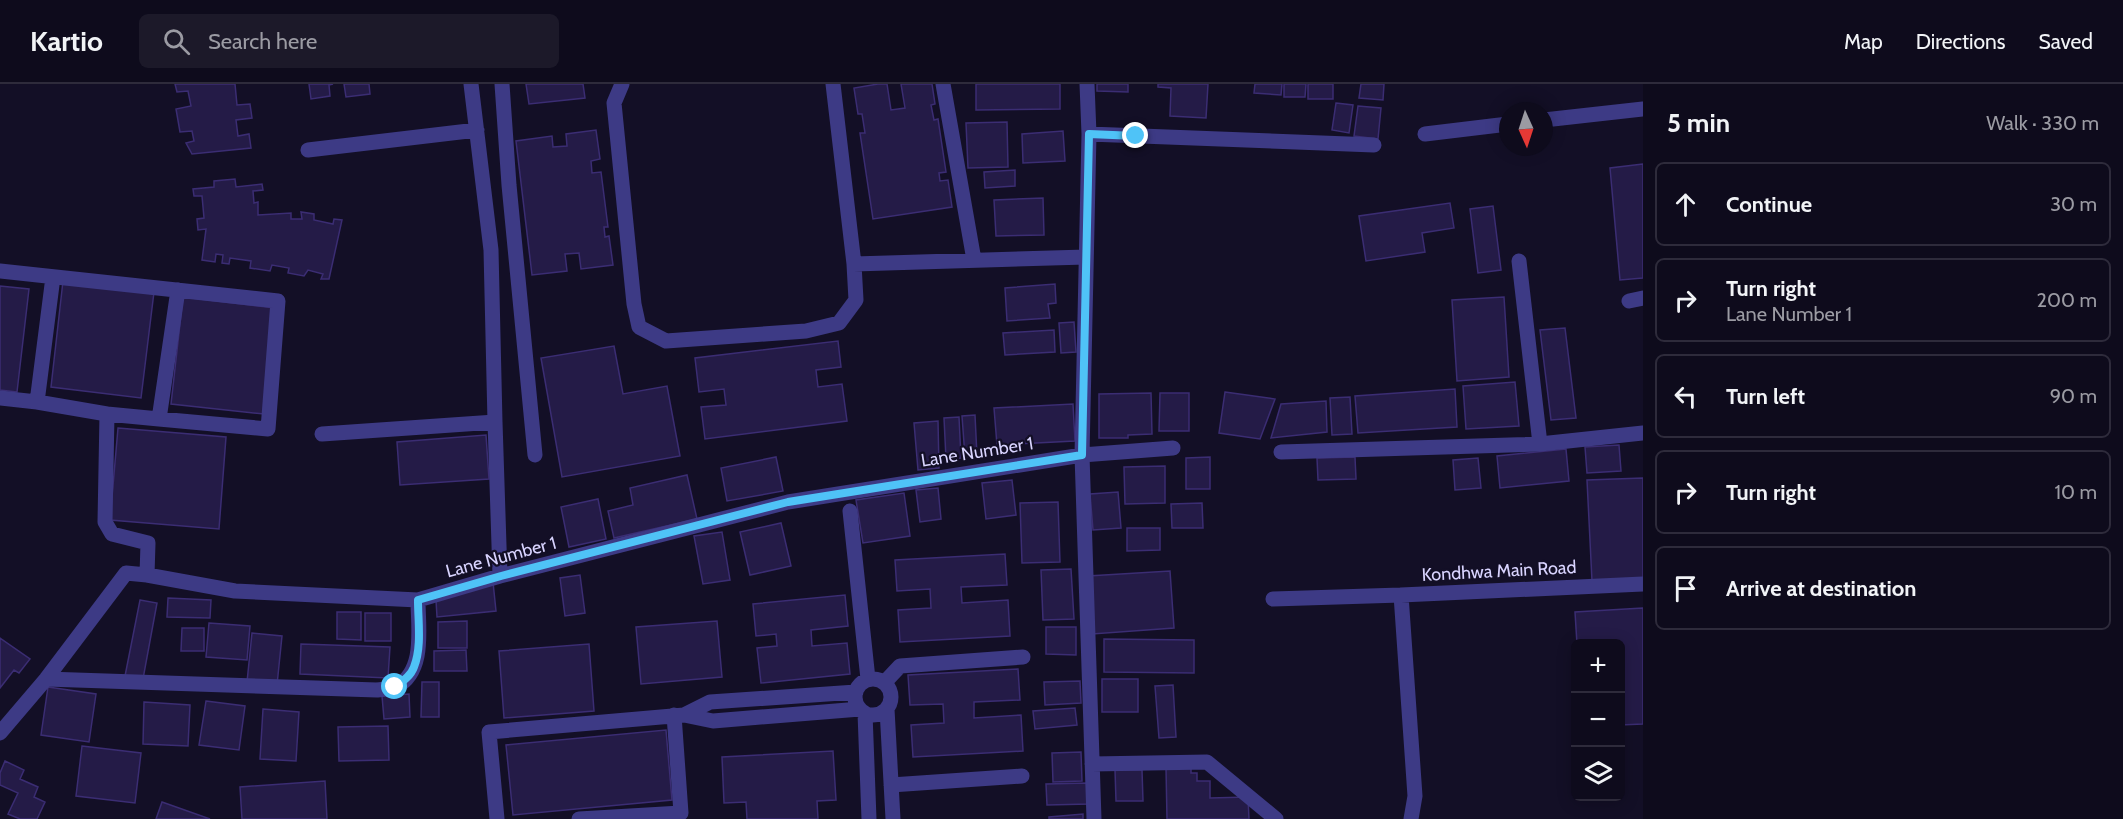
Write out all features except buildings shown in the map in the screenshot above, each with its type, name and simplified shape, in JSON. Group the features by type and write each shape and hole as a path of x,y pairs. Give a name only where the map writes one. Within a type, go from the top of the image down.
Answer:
{"street":[{"path":"471,84 491,250 501,576"},
{"path":"502,84 509,185 535,455"},
{"path":"622,84 614,103 634,304 639,327 666,341 806,331 838,323 856,300 854,264 833,84"},
{"path":"943,84 974,260"},
{"path":"1087,84 1089,134 1082,455 1094,819"},
{"path":"1553,119 1643,109"},
{"path":"1425,134 1499,125"},
{"path":"308,150 477,130"},
{"path":"1089,134 1374,145"},
{"path":"854,264 1086,257"},
{"path":"1519,261 1540,444"},
{"path":"0,271 278,301 268,429 107,414 37,402 0,399"},
{"path":"37,402 53,276"},
{"path":"159,419 178,290"},
{"path":"107,414 105,522 112,534 148,543 147,574"},
{"path":"322,434 495,422"},
{"path":"1281,452 1540,444 1643,433"},
{"name":"Lane Number 1","path":"0,733 46,679 126,573 147,574 235,591 418,600 501,576 788,502 1082,455 1173,448"},
{"path":"850,511 868,679"},
{"name":"Kondhwa Main Road","path":"1411,819 1415,796 1401,595 1643,584"},
{"path":"1273,599 1401,595"},
{"path":"46,679 377,690 395,687 414,668 417,650 418,600"},
{"path":"885,682 900,666 1023,657"},
{"path":"497,819 489,732 679,715 712,721 862,711 877,714 887,709 891,692 885,682 879,679 868,679 862,682 855,698 862,711 869,819"},
{"path":"679,715 710,702 856,692"},
{"path":"710,702 712,721"},
{"path":"887,709 893,819"},
{"path":"579,819 681,813 679,715"},
{"path":"1092,764 1207,762 1276,819"},
{"path":"891,785 1022,776"}],"route":[{"path":"395,687 414,668 417,650 418,600 501,576 788,502 1082,455 1089,134 1136,136"}]}
